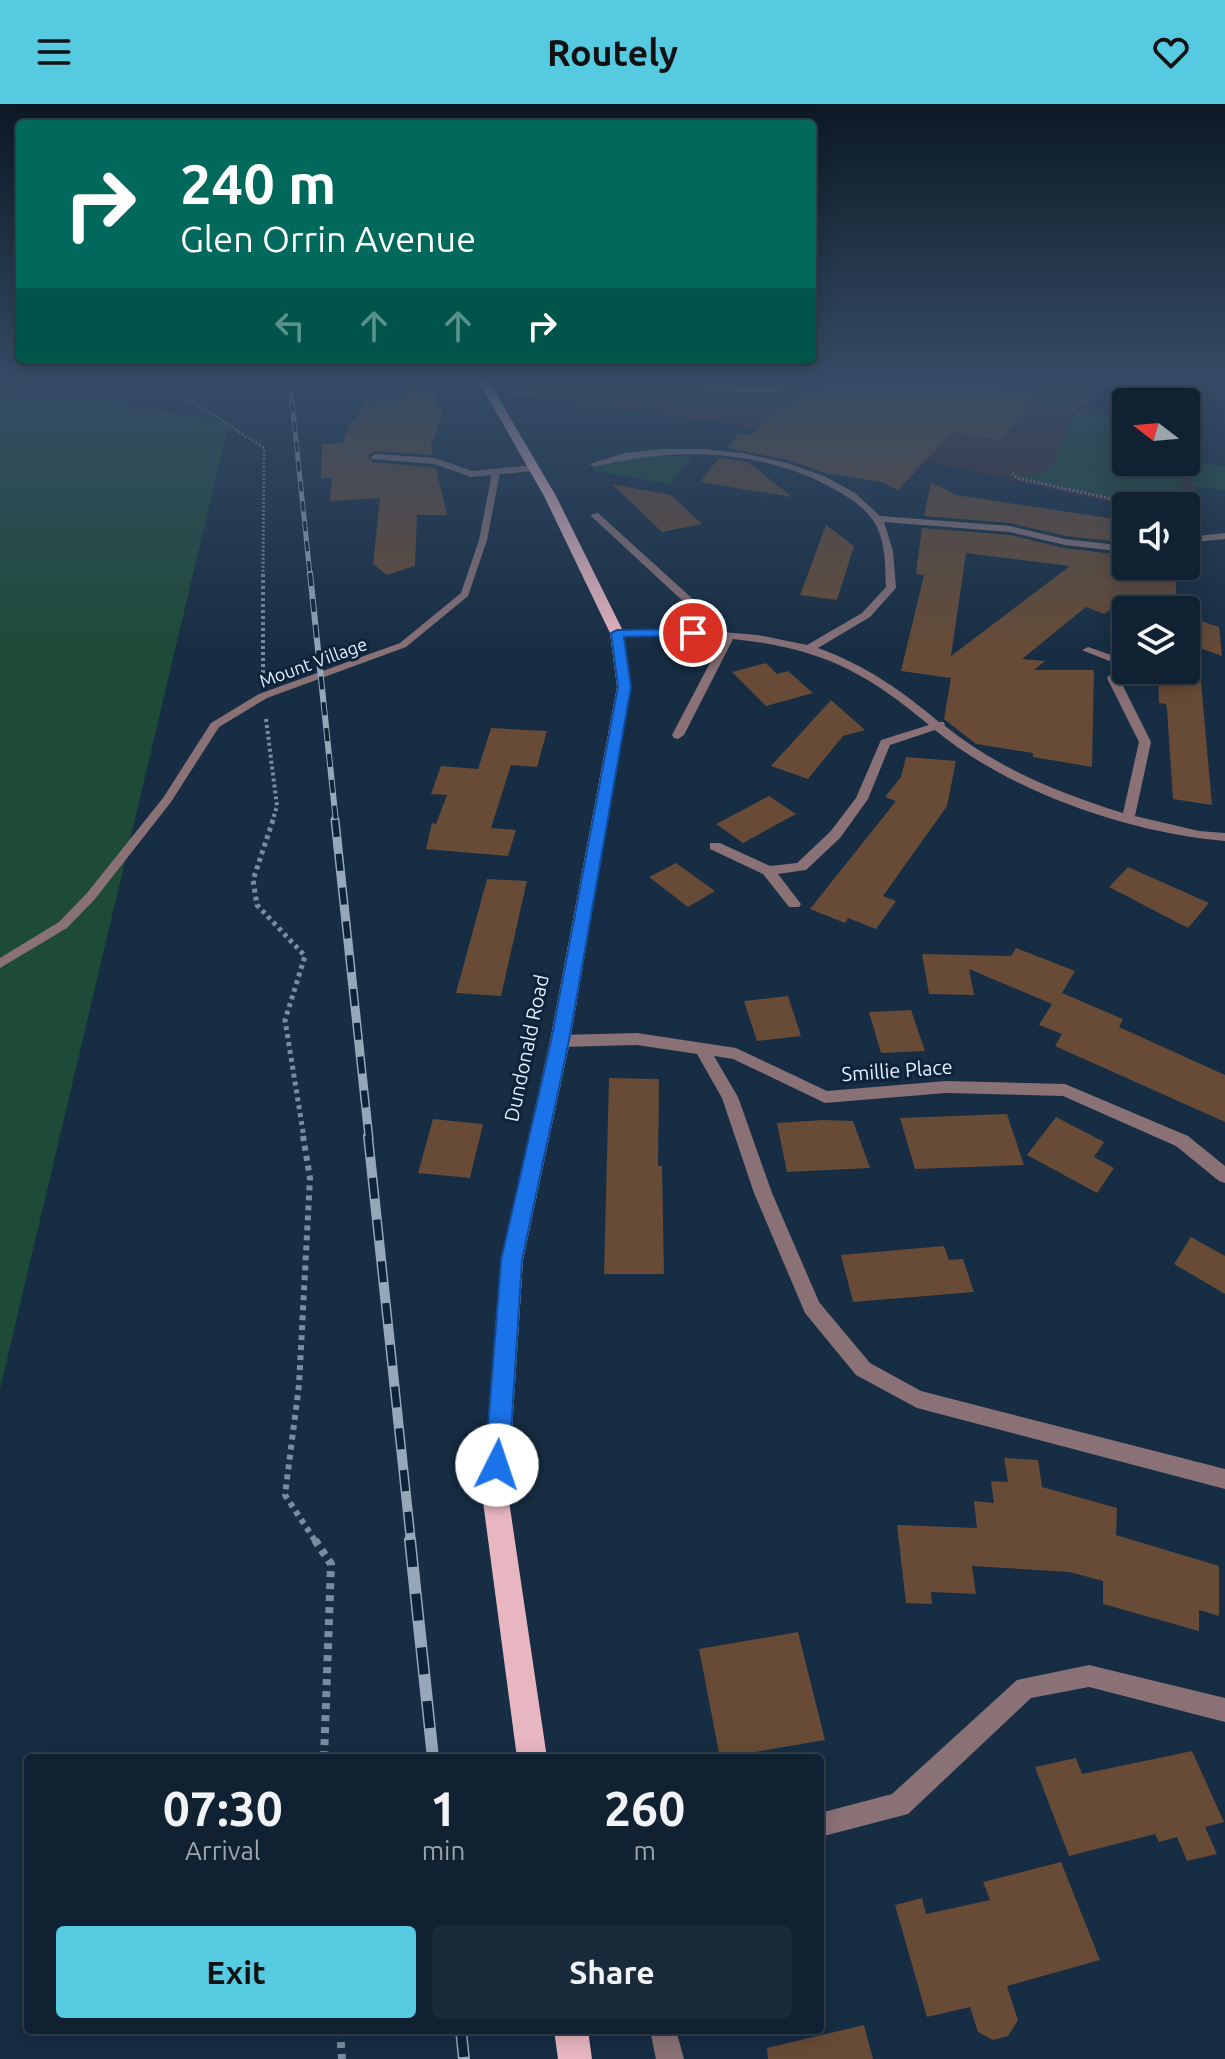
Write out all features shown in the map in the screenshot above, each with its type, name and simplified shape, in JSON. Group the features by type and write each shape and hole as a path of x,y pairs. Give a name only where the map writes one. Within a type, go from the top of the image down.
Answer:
{"main road":[{"name":"Dundonald Road","path":"531,1754 495,1494 512,1260 560,1041 624,687 617,633 536,473"},
{"path":"572,2034 575,2059"}],"street":[{"path":"469,473 490,473"},
{"path":"810,648 866,615 891,588 879,519 852,492 814,473"},
{"path":"595,515 691,603 693,633"},
{"path":"879,519 1010,529 1065,542 1112,547"},
{"path":"1200,539 1225,536"},
{"path":"617,633 693,633 791,641 843,660 898,689 978,756 1074,802 1200,837 1225,837"},
{"path":"678,735 729,636"},
{"path":"1088,650 1112,659"},
{"path":"1116,684 1145,742 1128,817"},
{"path":"768,871 801,867 835,835 862,799 885,743 940,725"},
{"path":"715,846 768,871 794,904"},
{"name":"Smillie Place","path":"560,1041 637,1039 736,1054 825,1097 946,1087 1065,1090 1182,1141 1225,1176"},
{"path":"702,1049 730,1097 763,1193 812,1307 863,1369 917,1399 1225,1479"},
{"path":"824,1824 899,1805 1025,1688 1089,1676 1225,1710"},
{"path":"664,2034 670,2059"}],"lane":[{"name":"Mount Village","path":"0,964 63,925 167,800 215,725 263,696 403,645 465,594 483,540 496,473"}],"path":[{"path":"264,473 263,696 277,806 253,880 257,905 305,956 285,1020 310,1178 299,1385 285,1495 331,1564 324,1754"},
{"path":"1012,473 1017,478 1112,499"},
{"path":"340,2034 342,2059"}],"shaded area":[{"path":"982,473 1112,473 1112,476 1197,476 1196,492 1112,492 1112,503"}],"green space":[{"path":"0,473 217,473 0,1389"},
{"path":"609,473 679,473 669,484"},
{"path":"1039,473 1183,476 1180,492 1112,492 1112,497 1020,477"},
{"path":"1225,473 1225,490 1192,486 1193,476"}],"building":[{"path":"321,473 437,473 447,515 417,515 415,566 387,575 373,564 380,498 330,501 332,478 321,478"},
{"path":"707,473 762,473 792,497 700,482"},
{"path":"826,473 914,473 898,490 882,482"},
{"path":"931,482 956,495 1112,519 1112,541 1066,536 1010,523 924,516"},
{"path":"612,484 671,495 702,524 662,532"},
{"path":"826,525 854,546 837,600 800,595"},
{"path":"922,528 1010,535 1064,548 1112,554 1112,580 1175,580 1177,596 1112,596 1112,610 1104,614 1086,607 1022,659 1045,661 1034,670 1094,670 1092,767 976,744 944,719 951,678 901,671 924,575 916,574","holes":["966,553 1070,566 951,656"]},
{"path":"1200,621 1219,627 1222,656 1200,648"},
{"path":"766,663 777,674 788,671 813,693 766,706 732,672"},
{"path":"1200,670 1212,805 1173,799 1167,709 1166,704 1159,703 1158,684 1200,684"},
{"path":"831,700 865,730 843,736 808,779 771,766"},
{"path":"491,728 547,731 537,767 511,765 491,828 516,830 508,856 426,849 432,823 436,824 447,795 431,794 441,766 478,769"},
{"path":"906,757 956,761 947,806 883,896 896,901 876,929 848,918 845,923 810,909 896,801 885,797 901,777"},
{"path":"769,796 796,814 743,843 716,824"},
{"path":"676,863 715,891 688,907 649,877"},
{"path":"1128,867 1209,903 1188,928 1109,887"},
{"path":"487,879 527,881 501,996 456,993"},
{"path":"1016,948 1075,971 1062,993 1123,1019 1119,1027 1225,1075 1225,1122 1055,1046 1062,1034 1039,1025 1052,1004 969,969 974,995 929,994 922,954 1011,956"},
{"path":"788,996 801,1036 757,1041 744,1001"},
{"path":"911,1010 925,1051 881,1053 869,1012"},
{"path":"609,1078 659,1079 658,1166 662,1166 664,1274 604,1274"},
{"path":"1007,1114 1024,1165 915,1169 900,1118"},
{"path":"1056,1117 1104,1142 1094,1157 1114,1168 1097,1193 1027,1155"},
{"path":"433,1119 483,1124 470,1178 418,1173"},
{"path":"853,1121 870,1168 787,1172 777,1123"},
{"path":"1191,1237 1225,1256 1225,1294 1174,1264"},
{"path":"944,1246 949,1260 963,1259 974,1292 853,1302 841,1255"},
{"path":"1004,1458 1038,1460 1042,1487 1117,1508 1116,1535 1219,1566 1219,1616 1199,1610 1199,1631 1103,1604 1103,1581 1070,1572 972,1566 976,1594 931,1592 932,1604 906,1603 897,1525 977,1528 974,1501 994,1503 991,1481 1008,1482"},
{"path":"798,1632 825,1740 743,1754 719,1754 699,1649"},
{"path":"1192,1751 1224,1822 1205,1827 1217,1854 1187,1861 1177,1837 1159,1842 1155,1834 1069,1856 1035,1767 1076,1758 1082,1774"},
{"path":"1061,1862 1100,1960 1007,1986 1018,2020 1008,2036 993,2040 978,2032 970,2007 927,2017 895,1905 922,1898 926,1914 990,1900 983,1882"},
{"path":"864,2025 873,2059 768,2059 767,2048"}],"railway":[{"path":"299,473 310,575"},
{"path":"310,573 336,822"},
{"path":"335,820 369,1138"},
{"path":"368,1136 411,1542"},
{"path":"410,1540 433,1754"},
{"path":"461,2034 464,2059"}],"route":[{"path":"497,1465 512,1260 560,1041 624,687 617,633 693,633"}]}
